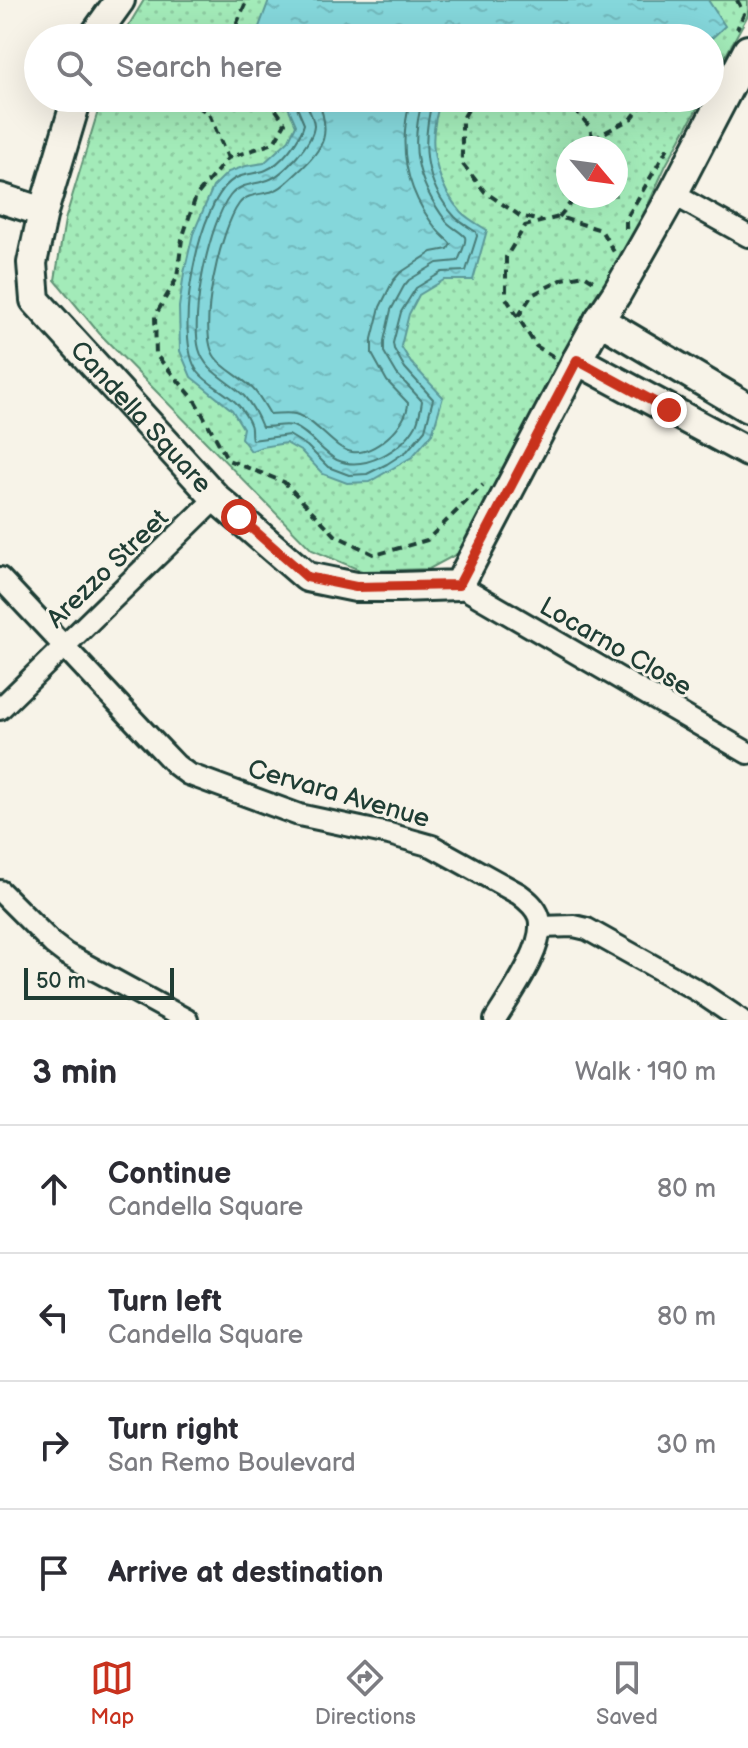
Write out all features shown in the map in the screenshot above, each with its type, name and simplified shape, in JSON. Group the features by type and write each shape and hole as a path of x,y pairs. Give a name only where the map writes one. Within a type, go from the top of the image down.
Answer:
{"street":[{"path":"103,24 120,0"},
{"path":"724,96 748,50"},
{"name":"Candella Square","path":"73,112 43,212 32,263 35,300 216,498 307,577 356,587 459,585"},
{"path":"459,585 569,361 617,293 716,112"},
{"path":"673,194 748,236"},
{"path":"0,198 43,212"},
{"path":"599,320 741,404 716,433"},
{"path":"569,361 716,433 748,452"},
{"name":"Arezzo Street","path":"0,709 216,498"},
{"name":"Cervara Avenue","path":"0,578 165,754 188,774 299,815 432,846 530,902 538,915 540,927"},
{"name":"Locarno Close","path":"459,585 748,753"},
{"path":"0,891 66,954 187,1020"},
{"path":"495,1020 529,961 538,941 540,927 574,926 587,929 698,991 741,1020"}],"path":[{"path":"237,24 247,0"},
{"path":"206,112 228,158"},
{"path":"278,112 285,123 274,143 228,158 196,196 182,239 177,278 155,316 156,355 194,399 228,460 284,482 335,535 375,555 427,540 484,485"},
{"path":"467,112 462,120 462,163 485,192 520,216 543,221"},
{"path":"577,112 589,126 592,136"},
{"path":"599,136 632,118 637,112"},
{"path":"626,240 626,219 673,138"},
{"path":"559,217 566,208"},
{"path":"569,361 536,346 506,298 506,257 525,226 559,217 601,230 617,258 622,249"},
{"path":"518,317 532,295 563,279 584,275 602,286"}],"green space":[{"path":"144,0 748,0 748,15 724,59 724,24 129,24"},
{"path":"98,112 695,112 666,165 610,289 468,548 429,569 362,571 312,550 99,333 55,280 65,220"}],"water":[{"path":"269,0 708,0 724,24 260,24"},
{"path":"290,112 437,112 434,146 442,182 461,212 487,230 473,280 444,280 419,295 409,314 401,346 411,363 443,397 432,434 412,457 369,482 347,483 323,474 302,452 286,443 251,451 241,438 243,428 232,410 191,377 180,351 179,307 184,273 193,234 213,187 228,172 264,163 289,140 296,125"}],"route":[{"path":"239,517 307,577 356,587 459,585 577,360 669,410"}]}
